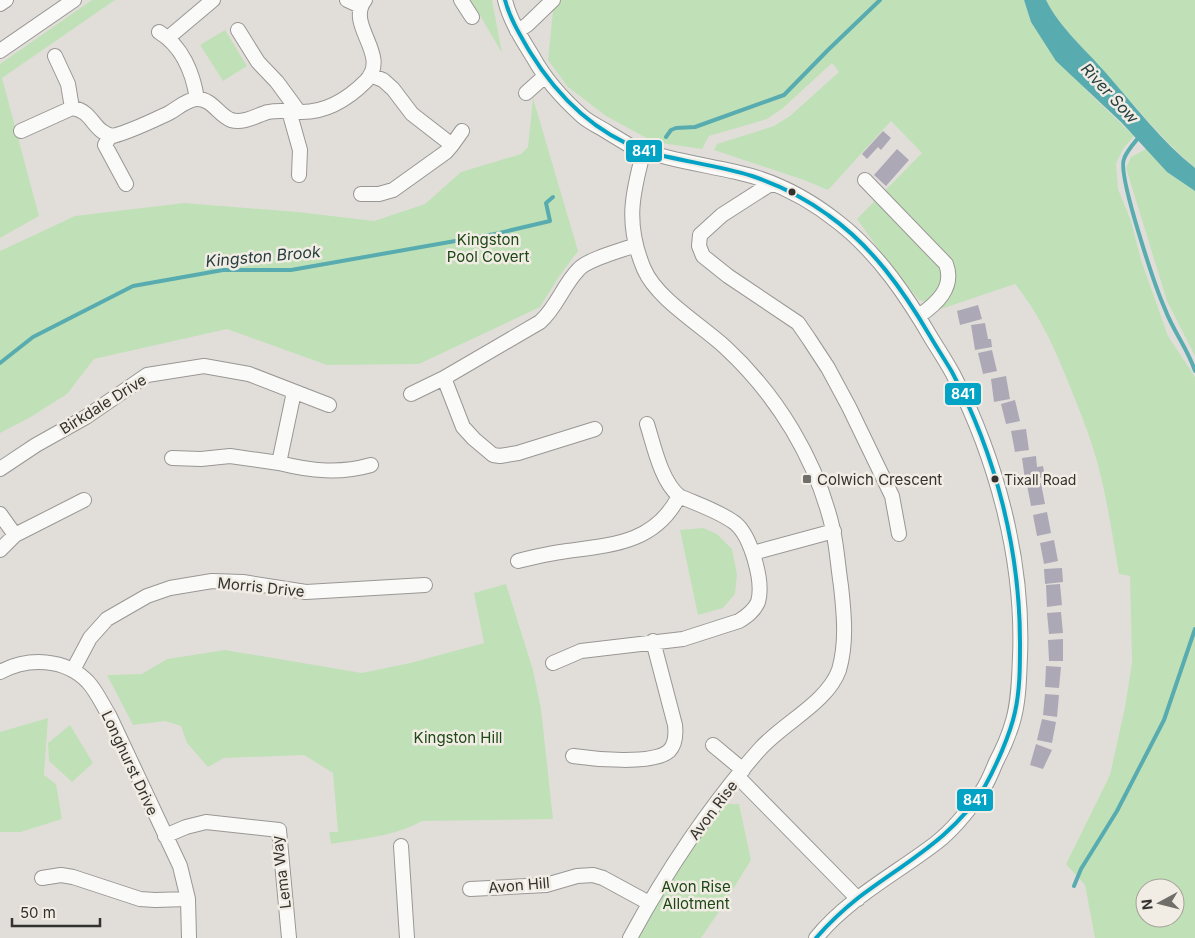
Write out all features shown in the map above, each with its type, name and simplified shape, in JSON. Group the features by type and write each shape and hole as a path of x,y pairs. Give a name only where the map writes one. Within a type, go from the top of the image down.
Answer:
{"street":[{"path":"0,51 74,0"},
{"path":"197,99 191,72 164,34 213,0"},
{"path":"54,56 68,84 70,101 88,114 97,128 110,136 121,134 171,112 190,100 197,99 205,100 231,120 240,120 269,112 316,111 331,107 348,97 370,75 373,54 360,21 363,3 347,0"},
{"path":"461,0 472,17"},
{"path":"506,0 508,11 517,31 545,76 584,118 628,145 738,172 772,183 815,207 856,237 875,256 919,316 953,374 987,456 1001,502 1014,558 1020,610 1019,684 1013,719 1001,752 984,788 962,818 939,841 858,899 834,919 816,938"},
{"path":"517,31 527,25 553,0"},
{"path":"238,30 258,62 277,82 294,111 300,150 299,176"},
{"path":"370,75 383,80 393,89 412,114 452,145"},
{"path":"526,93 545,76"},
{"path":"21,131 70,101"},
{"path":"361,194 380,194 393,190 446,152 462,131"},
{"path":"110,136 105,145 126,184"},
{"path":"644,150 632,205 636,245 644,269 657,289 725,346 760,385 784,416 814,472 826,504 834,531 842,599 844,630 841,660 838,672 826,691 762,747 740,773 713,745"},
{"path":"865,180 946,264 949,272 944,293 937,303 919,316"},
{"path":"772,183 722,215 700,235 699,246 703,256 728,276 798,323 828,368 892,496 899,534"},
{"path":"411,394 444,378 540,322 550,313 575,274 583,266 636,245"},
{"name":"Birkdale Drive","path":"0,469 36,445 86,417 147,375 204,366 250,374 329,405"},
{"path":"444,378 464,427 474,439 493,455 500,456 518,453 595,429"},
{"path":"279,463 294,392"},
{"path":"553,663 581,651 683,639 739,621 747,616 757,604 760,594 760,582 753,553 744,532 735,523 679,496 673,491 667,482 647,424"},
{"path":"172,458 201,459 230,456 327,471 351,470 371,465"},
{"path":"518,561 624,542 652,528 665,518 679,496"},
{"path":"0,550 15,535 84,500"},
{"path":"0,514 15,535"},
{"path":"753,553 834,531"},
{"name":"Morris Drive","path":"73,670 90,638 107,618 147,596 170,588 212,581 243,582 306,592 424,585"},
{"path":"573,756 603,759 650,758 661,756 672,747 676,736 675,725 653,642"},
{"name":"Longhurst Drive","path":"0,672 12,666 32,662 56,664 73,670 89,684 109,715 180,866 188,899 189,938"},
{"name":"Avon Rise","path":"630,938 648,903 706,818 740,773 858,899"},
{"name":"Lema Way","path":"165,836 186,827 206,822 279,830 289,938"},
{"path":"400,846 407,938"},
{"path":"42,878 61,875 73,877 140,899 188,899"},
{"name":"Avon Hill","path":"470,889 546,885 577,876 594,875 648,903"}],"green space":[{"path":"92,0 115,0 2,78 39,216 0,238 0,64"},
{"path":"471,0 492,0 502,53"},
{"path":"562,0 1024,0 1031,22 1085,89 1134,136 1123,149 1116,164 1118,189 1131,221 1141,260 1168,336 1195,377 1195,938 1095,938 1085,885 1066,864 1110,775 1125,707 1132,663 1130,576 1119,574 1102,481 1081,414 1050,340 1023,294 1015,284 941,309 932,297 926,302 919,300 890,265 857,219 922,153 891,121 828,190 714,150 717,144 774,126 790,116 839,72 832,63 783,108 767,119 709,136 702,149 654,142 606,116 568,87 548,60 553,10"},
{"path":"1046,0 1195,0 1195,168 1160,134 1058,20"},
{"path":"225,30 247,66 223,81 200,45"},
{"name":"Kingston Pool Covert","path":"533,98 578,251 540,307 419,364 327,365 227,329 94,359 67,394 29,418 0,433 0,251 75,216 184,203 298,212 374,221 425,204 461,172 521,154 528,147"},
{"path":"1146,149 1167,172 1195,191 1195,356 1167,301 1126,168 1131,157"},
{"path":"703,528 717,534 732,549 737,574 735,594 723,608 698,615 680,530"},
{"name":"Kingston Hill","path":"506,584 533,670 541,709 553,819 422,821 389,834 331,844 329,832 338,832 333,773 304,755 224,758 208,767 187,743 181,726 165,721 133,725 107,675 142,674 167,659 225,650 362,673 410,663 484,643 474,593"},
{"path":"48,718 44,775 56,784 62,819 21,832 0,832 0,732"},
{"path":"70,725 93,763 72,782 49,761 48,743"},
{"name":"Avon Rise Allotment","path":"721,804 739,804 751,860 722,907 701,938 638,938 653,908"}],"water":[{"name":"River Sow","path":"1024,0 1046,0 1058,20 1160,135 1195,168 1195,191 1167,172 1122,123 1056,61 1031,22"}],"building":[{"path":"883,131 891,138 881,150 878,147 867,159 862,154"},
{"path":"897,149 909,160 886,186 874,175"},
{"path":"978,305 982,319 960,325 957,311"},
{"path":"985,323 988,339 991,339 992,347 975,350 971,325"},
{"path":"992,350 997,371 983,374 978,353"},
{"path":"1006,376 1010,399 994,402 991,379"},
{"path":"1015,400 1020,421 1006,424 1001,404"},
{"path":"1026,429 1029,450 1015,452 1011,431"},
{"path":"1036,456 1037,467 1043,466 1045,477 1025,480 1022,458"},
{"path":"1041,483 1045,504 1031,506 1027,485"},
{"path":"1047,512 1051,533 1037,536 1033,515"},
{"path":"1054,540 1058,561 1044,564 1040,543"},
{"path":"1062,568 1063,582 1045,584 1044,569"},
{"path":"1060,584 1062,605 1047,607 1046,585"},
{"path":"1061,612 1063,633 1049,634 1047,613"},
{"path":"1063,639 1063,661 1049,661 1048,640"},
{"path":"1046,666 1061,667 1059,688 1045,687"},
{"path":"1045,694 1059,695 1057,717 1043,715"},
{"path":"1042,719 1056,722 1052,743 1037,740"},
{"path":"1036,744 1052,750 1043,769 1030,765"}],"waterway":[{"name":"Kingston Brook","path":"666,137 671,130 676,128 695,127 784,95 880,0"},
{"path":"1139,137 1124,159 1123,169 1126,186 1138,232 1160,297 1195,371"},
{"name":"Kingston Brook","path":"0,363 33,337 133,286 223,270 291,270 495,234 550,221 546,203 553,197"},
{"path":"1074,886 1081,869 1117,811 1164,720 1195,629"}],"transit line":[{"name":"841","path":"505,0 519,33 552,83 578,111 608,134 644,151 739,172 792,192 844,227 859,241 897,286 920,319 952,372 968,404 993,470 1010,538 1019,608 1019,687 1013,721 1006,740 985,786 959,820 928,848 852,903 816,938"}],"place":[{"name":"Colwich Crescent","path":"807,479"},
{"name":"Tixall Road","path":"995,479"}]}
